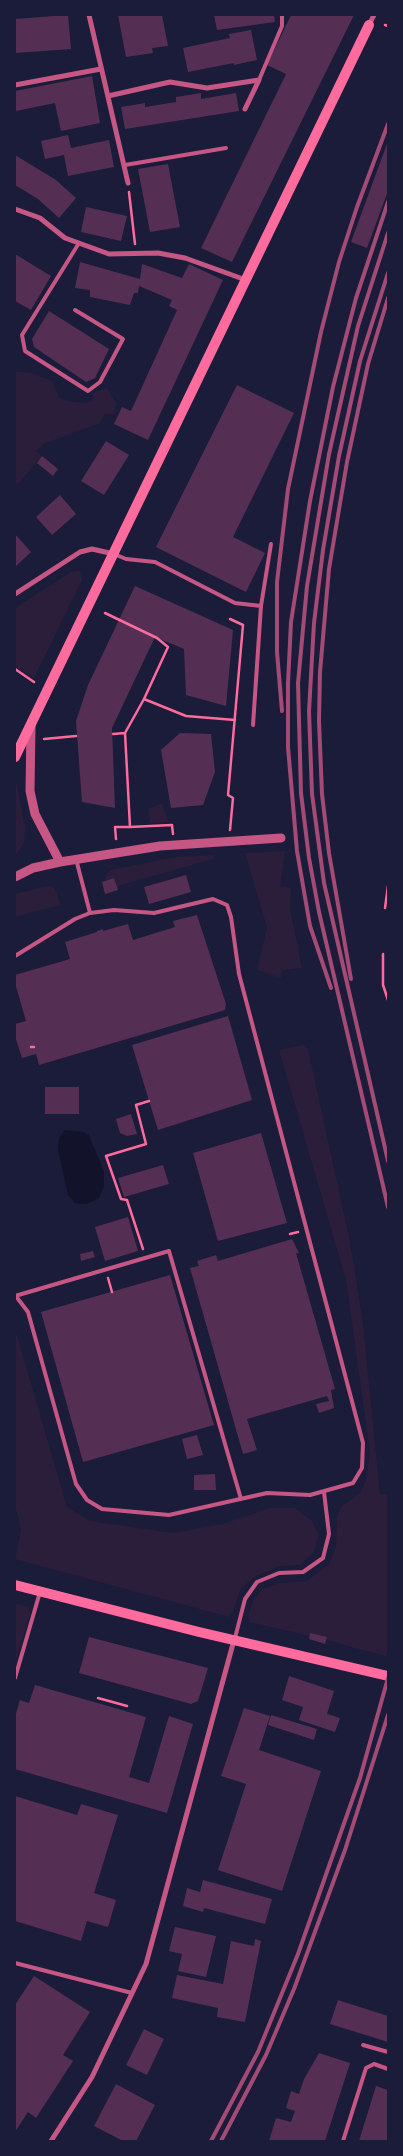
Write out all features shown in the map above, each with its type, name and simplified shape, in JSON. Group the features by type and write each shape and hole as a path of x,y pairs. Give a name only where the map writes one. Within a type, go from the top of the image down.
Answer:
{"main road":[{"path":"15,757 369,25"},
{"path":"15,1585 234,1640 388,1676"}],"street":[{"path":"89,15 128,183"},
{"path":"369,25 374,15"},
{"path":"15,85 101,69"},
{"path":"108,96 170,82 207,88 259,80"},
{"path":"245,109 259,80"},
{"path":"15,209 40,218 65,238 109,254 158,253 185,258 246,280"},
{"path":"15,594 80,552 92,549 114,554"},
{"path":"31,726 30,791 35,814 60,862"},
{"path":"15,876 33,868 60,862 160,846 281,838"},
{"path":"50,2141 92,2077 148,1958 234,1640"}],"lane":[{"path":"259,80 282,26 282,15"},
{"path":"125,165 226,148"},
{"path":"75,310 122,339 100,382 88,391 25,351 22,335 79,243"},
{"path":"253,725 261,606 271,544"},
{"path":"114,554 126,559 156,562 235,602 261,606"},
{"path":"76,859 90,913"},
{"path":"15,956 74,919 90,913 114,910 154,913 213,898 227,905 231,917 239,974 363,1443 362,1468 354,1483 310,1495 267,1493 241,1499 169,1515 102,1509 87,1500 76,1484 28,1312 15,1296 169,1251 241,1499"},
{"path":"234,1640 245,1599 257,1582 279,1573 303,1572 323,1558 329,1534 324,1492"},
{"path":"15,1678 40,1592"},
{"path":"15,1963 132,1993"},
{"path":"363,2045 388,2052"},
{"path":"342,2141 366,2068 374,2064 388,2069"}],"path":[{"path":"128,183 136,253"},
{"path":"105,614 157,638 168,647 126,733 130,827"},
{"path":"230,619 243,625 228,795 233,798 230,832"},
{"path":"15,669 34,682"},
{"path":"144,699 186,716 235,720"},
{"path":"113,734 126,733"},
{"path":"44,739 76,736"},
{"path":"116,839 115,827 172,825 173,835"},
{"path":"385,908 388,886"},
{"path":"383,954 383,985 388,1000"},
{"path":"146,1258 127,1200 122,1199 106,1156 146,1144 136,1105 149,1101"},
{"path":"105,1270 112,1292"},
{"path":"98,1698 127,1706"}],"shaded area":[{"path":"15,371 31,373 52,381 59,397 66,401 85,403 92,401 94,392 107,388 116,403 115,415 105,414 100,423 43,444 36,451 42,456 19,483 15,484"},
{"path":"80,571 82,580 34,678 15,666 15,608 71,572"},
{"path":"16,781 25,827 24,843 15,856"},
{"path":"162,803 169,822 150,823 148,809"},
{"path":"285,851 280,887 291,888 290,908 302,968 282,970 281,978 257,970 267,928 245,853"},
{"path":"213,855 213,859 118,886 118,890 114,878 105,881 107,873 111,870 175,857"},
{"path":"48,886 54,888 60,905 15,917 15,894"},
{"path":"303,1045 308,1049 350,1242 363,1324 380,1494 388,1494 388,1644 386,1656 250,1622 248,1617 253,1601 262,1589 280,1583 307,1581 329,1564 336,1547 337,1516 341,1507 360,1493 366,1480 370,1452 346,1280 279,1050"},
{"path":"65,1130 83,1132 89,1135 104,1172 104,1186 99,1198 87,1204 75,1203 68,1195 58,1149 59,1138"},
{"path":"15,1329 67,1507 90,1521 173,1533 223,1524 270,1508 295,1508 312,1521 319,1535 313,1553 300,1565 280,1566 254,1577 240,1590 229,1617 15,1559 21,1530 15,1505"},
{"path":"15,1603 29,1607 30,1614 15,1663"}],"building":[{"path":"68,15 71,49 15,53 15,19"},
{"path":"118,15 162,15 168,46 152,48 153,53 126,57"},
{"path":"214,15 274,15 275,22 217,30"},
{"path":"291,15 354,15 232,262 201,248 286,74 267,65"},
{"path":"251,30 257,60 188,72 183,48 230,38 229,34"},
{"path":"92,76 100,123 61,131 55,103 16,111 15,91"},
{"path":"201,93 201,99 236,93 239,111 125,129 121,107 145,103 145,107 176,102 176,97"},
{"path":"68,135 71,148 109,140 114,167 68,176 64,155 45,159 41,141"},
{"path":"388,141 388,191 367,248 351,242"},
{"path":"15,155 56,180 76,198 59,218 38,199 15,185"},
{"path":"168,164 180,227 150,232 138,169"},
{"path":"86,207 127,216 121,241 81,232"},
{"path":"15,254 51,276 31,310 15,301"},
{"path":"80,262 140,279 142,264 182,278 189,264 223,280 148,440 114,424 122,407 131,411 177,310 169,306 172,300 139,286 138,293 134,293 130,305 90,297 90,290 75,288"},
{"path":"49,311 109,349 95,378 86,382 34,347 32,339"},
{"path":"237,385 294,413 233,537 265,553 246,592 156,547"},
{"path":"106,441 129,455 104,495 81,481"},
{"path":"42,456 58,469 53,476 37,463"},
{"path":"60,495 76,514 52,535 36,517"},
{"path":"15,534 31,552 15,567"},
{"path":"135,586 233,630 226,706 186,695 184,649 155,637 112,728 115,808 82,802 76,721 88,685"},
{"path":"180,733 211,734 215,772 203,805 171,808 161,750"},
{"path":"186,875 191,892 149,904 144,887"},
{"path":"114,878 118,890 105,894 102,882"},
{"path":"197,915 226,1004 225,1010 39,1065 36,1054 22,1058 15,1036 15,1024 26,1021 15,983 15,975 70,959 65,942 103,929 103,931 128,924 133,940 175,927 173,921"},
{"path":"228,1016 252,1100 158,1130 132,1045"},
{"path":"45,1087 79,1087 79,1114 45,1114"},
{"path":"131,1114 137,1134 127,1136 120,1133 116,1119"},
{"path":"261,1133 287,1223 218,1241 193,1153"},
{"path":"163,1165 169,1184 124,1197 118,1178"},
{"path":"128,1217 138,1251 105,1261 95,1227"},
{"path":"292,1239 299,1253 296,1253 335,1389 331,1390 334,1408 319,1413 316,1404 329,1401 327,1396 247,1419 257,1450 243,1454 190,1268 199,1266 197,1261 216,1255 218,1261"},
{"path":"93,1251 95,1257 81,1261 80,1254"},
{"path":"170,1275 214,1425 83,1462 41,1312"},
{"path":"197,1435 203,1455 187,1459 182,1439"},
{"path":"215,1474 216,1490 194,1490 194,1475"},
{"path":"310,1633 327,1637 325,1644 309,1639"},
{"path":"89,1637 208,1668 198,1701 191,1704 79,1673"},
{"path":"289,1676 334,1691 327,1714 340,1718 335,1732 299,1720 303,1707 282,1700"},
{"path":"35,1685 146,1717 129,1777 149,1783 169,1716 193,1724 167,1813 15,1769 15,1717 20,1700 29,1703"},
{"path":"244,1708 270,1716 259,1750 321,1771 282,1891 218,1870 246,1784 221,1776"},
{"path":"271,1715 317,1729 314,1740 268,1725"},
{"path":"15,1796 77,1815 81,1804 118,1815 94,1893 116,1900 108,1927 87,1921 81,1941 15,1921"},
{"path":"203,1880 272,1899 265,1924 204,1908 203,1912 183,1906 187,1888 200,1892"},
{"path":"175,1927 216,1936 206,1977 178,1971 182,1954 169,1951"},
{"path":"255,1939 261,1941 245,2022 217,2017 218,2008 172,1998 177,1975 223,1984 231,1941 254,1946"},
{"path":"34,1976 90,2012 63,2055 73,2061 36,2118 28,2112 15,2132 15,2005"},
{"path":"338,2000 388,2016 388,2042 330,2024"},
{"path":"144,2029 164,2039 147,2075 126,2065"},
{"path":"319,2053 350,2063 325,2141 269,2141 276,2118 291,2122 295,2111 286,2108 291,2091 299,2094 304,2079"},
{"path":"116,2084 155,2105 136,2141 123,2141 94,2126"},
{"path":"376,2086 388,2090 388,2141 359,2141"}],"railway":[{"path":"282,711 277,652 277,582 288,489 321,332 339,262 388,124"},
{"path":"331,988 310,926 297,851 288,747 288,683 291,622 310,501 333,387 356,298 388,202"},
{"path":"388,233 358,326 329,454 307,586 298,683 301,793 309,858 319,912 388,1207"},
{"path":"388,273 360,361 339,456 323,550 314,623 309,711 312,794 324,883 388,1161"},
{"path":"351,979 329,853 322,794 319,721 320,672 329,569 347,462 368,364 388,298"},
{"path":"211,2141 258,2052 298,1954 360,1778 388,1678"},
{"path":"221,2141 266,2055 294,1989 345,1850 388,1715"}]}
